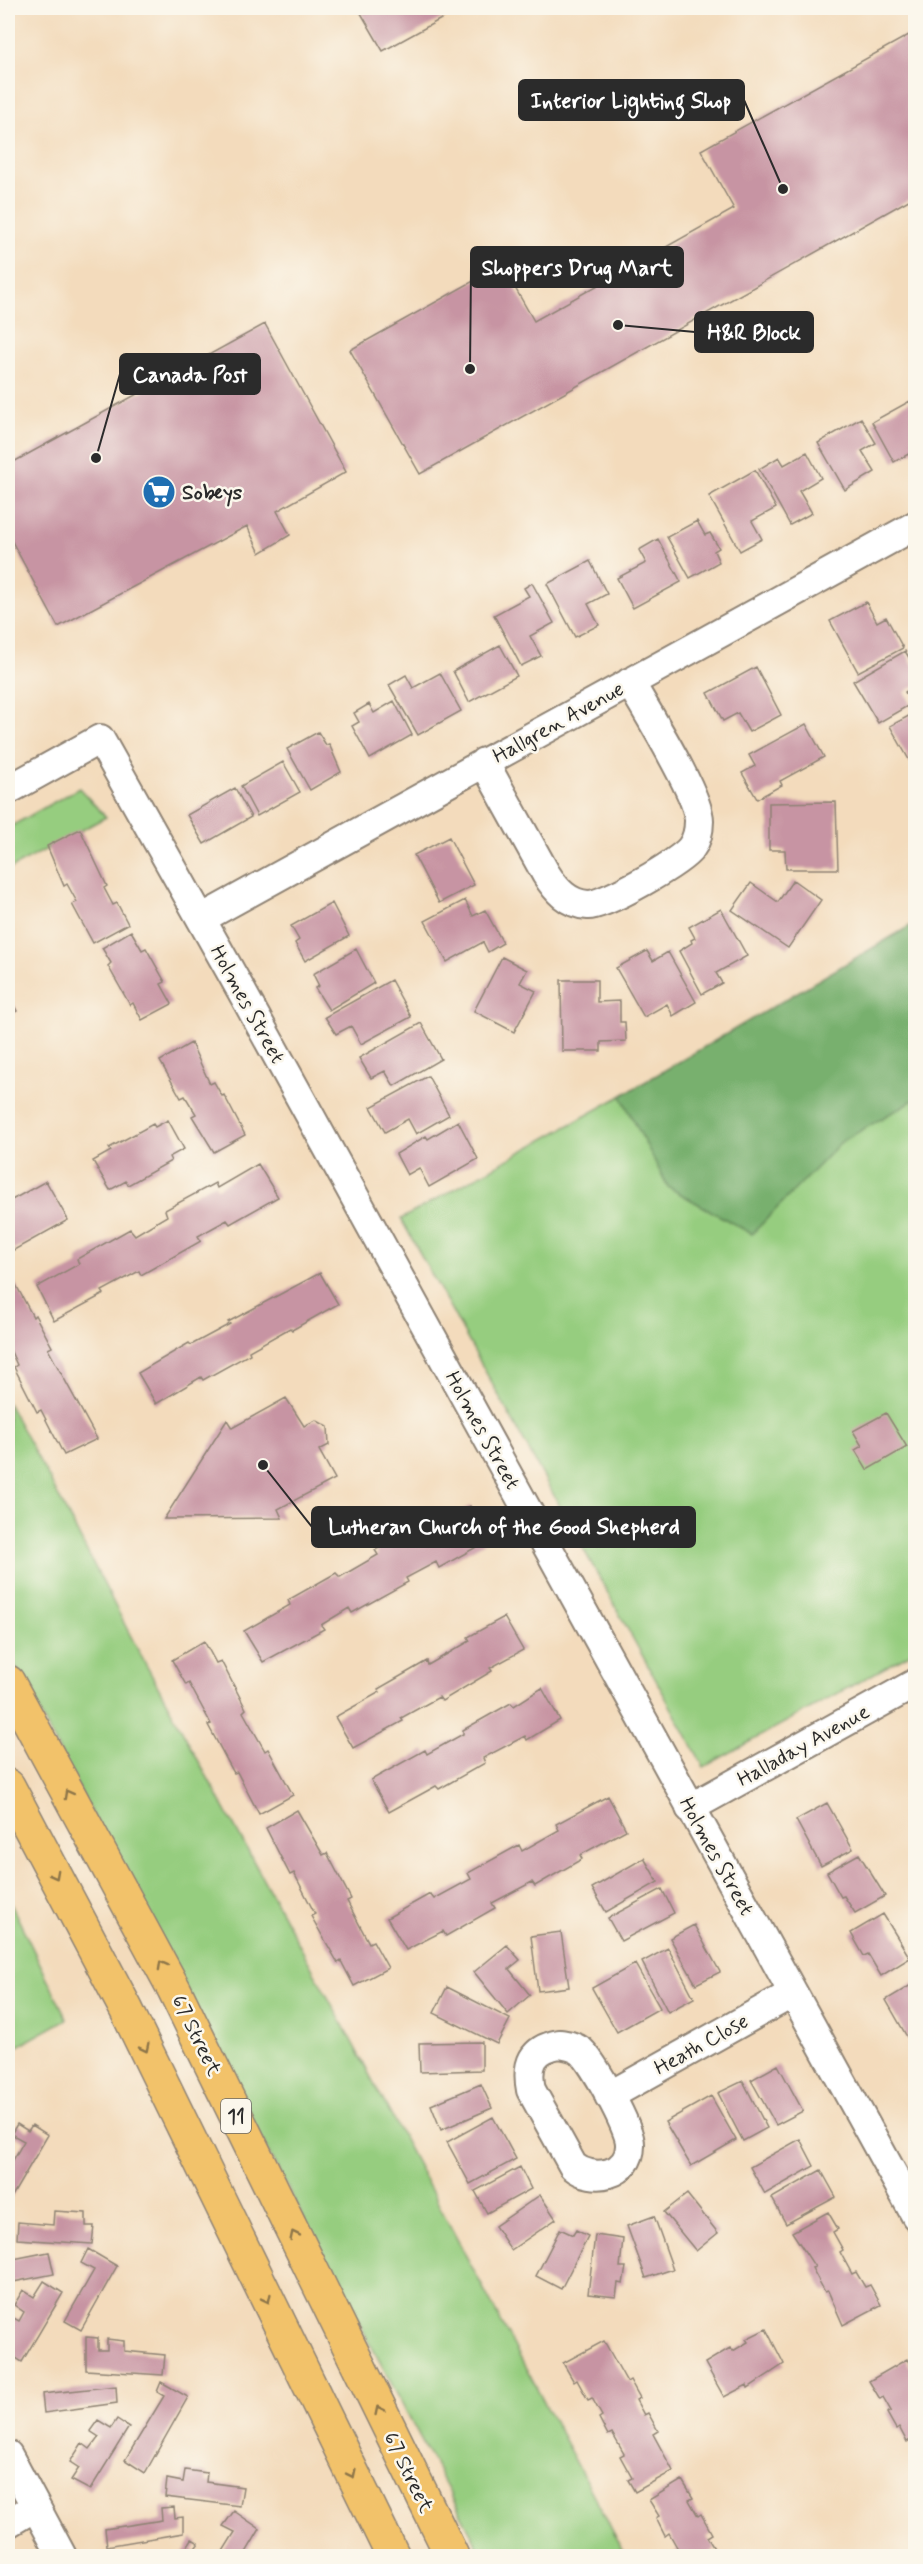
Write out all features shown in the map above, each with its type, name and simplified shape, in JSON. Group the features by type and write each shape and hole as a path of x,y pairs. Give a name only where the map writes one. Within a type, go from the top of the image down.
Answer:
{"main road":[{"name":"67 Street","path":"8,1682 174,1989 452,2556"},
{"name":"11","path":"8,1786 126,2008 393,2556"}],"street":[{"name":"Hallgren Avenue","path":"201,919 915,526"},
{"path":"484,762 557,891 567,898 588,904 614,897 686,853 696,838 699,819 690,790 630,682"},
{"name":"Holmes Street","path":"8,790 100,739 915,2217"},
{"name":"Halladay Avenue","path":"690,1808 915,1683"},
{"name":"Heath Close","path":"609,2096 793,1993"},
{"path":"571,2045 580,2050 590,2061 609,2096 627,2130 631,2145 626,2160 617,2170 591,2176 580,2172 573,2166 531,2090 529,2064 546,2046 571,2045"},
{"path":"8,2455 62,2556"},
{"path":"8,2523 35,2507"}],"green space":[{"path":"79,788 106,817 8,870 8,828"},
{"path":"915,923 915,1651 704,1767 401,1219 621,1096"},
{"path":"915,923 915,1099 841,1142 752,1234 668,1187 621,1096"},
{"path":"8,1403 139,1652 336,2012 626,2556 483,2556 235,2089 8,1652"},
{"path":"8,1898 67,2019 8,2052"}],"building":[{"path":"358,8 461,8 383,51"},
{"path":"916,31 916,196 420,474 350,350 502,265 534,321 734,209 701,150"},
{"name":"Sobeys","path":"265,324 346,472 277,511 290,535 260,553 247,526 58,627 8,534 8,465 150,387 145,377 180,355 187,367"},
{"path":"910,401 916,411 916,450 894,462 872,422"},
{"path":"861,418 876,443 862,451 875,472 845,490 818,443"},
{"path":"807,452 821,478 799,491 812,513 790,525 759,469 779,457 784,465"},
{"path":"755,470 776,508 752,521 762,539 740,551 709,496"},
{"path":"697,521 705,535 710,533 719,548 714,551 719,562 690,578 667,537"},
{"path":"658,539 681,582 633,608 617,578 646,563 639,550"},
{"path":"590,561 607,594 588,604 599,625 575,637 547,584"},
{"path":"532,583 554,623 530,636 541,656 521,666 494,615 529,596 524,588"},
{"path":"866,602 877,622 886,617 903,648 858,672 830,621"},
{"path":"500,645 517,676 469,702 453,671"},
{"path":"905,651 916,669 916,685 905,692 911,704 878,723 853,681"},
{"path":"756,667 781,715 749,732 738,713 723,721 708,693"},
{"path":"440,673 461,711 418,735 389,685 406,675 413,688"},
{"path":"394,701 412,735 370,759 352,726 359,722 354,713 369,704 374,713"},
{"path":"916,712 916,772 890,726"},
{"path":"806,724 824,757 780,781 782,785 757,799 742,773 755,766 749,755"},
{"path":"318,732 326,745 329,744 341,772 310,790 287,749"},
{"path":"283,762 300,792 257,816 241,786"},
{"path":"235,788 251,817 204,844 187,815"},
{"path":"836,802 838,869 786,869 785,850 769,850 769,803"},
{"path":"80,829 107,886 104,888 113,905 117,903 128,924 93,943 72,904 77,902 67,884 64,886 47,846"},
{"path":"449,837 474,885 439,903 414,855"},
{"path":"793,880 821,900 788,948 732,910 751,883 778,902"},
{"path":"465,900 473,916 485,910 503,943 488,952 483,942 447,962 425,921"},
{"path":"332,903 349,936 305,961 295,943 299,940 291,926"},
{"path":"721,909 747,956 716,973 722,983 702,994 679,951 692,943 691,940 695,938 689,927"},
{"path":"131,931 142,950 146,948 165,982 161,984 172,1004 142,1020 133,1003 130,1005 108,966 111,963 102,948"},
{"path":"356,949 374,983 329,1010 315,988 319,986 313,974"},
{"path":"647,951 653,961 668,952 696,1002 673,1016 667,1004 644,1017 616,968"},
{"path":"502,957 527,970 520,983 536,991 514,1032 474,1011"},
{"path":"391,980 411,1017 361,1044 351,1026 336,1034 325,1017"},
{"path":"561,980 597,980 597,1002 620,1001 620,1022 625,1022 626,1041 601,1042 601,1051 562,1051"},
{"path":"8,994 17,1011 8,1016"},
{"path":"421,1023 441,1059 394,1086 385,1071 371,1078 359,1058"},
{"path":"191,1043 210,1084 214,1082 222,1096 224,1095 245,1135 214,1152 192,1116 196,1114 185,1096 181,1098 160,1061"},
{"path":"428,1076 449,1115 416,1134 408,1119 385,1132 371,1107"},
{"path":"168,1120 184,1149 169,1157 171,1161 128,1185 126,1181 110,1190 93,1161 111,1151 109,1148 153,1124 155,1127"},
{"path":"458,1121 478,1159 429,1187 419,1168 407,1175 396,1154"},
{"path":"258,1164 278,1197 230,1224 227,1220 198,1236 201,1241 141,1275 139,1271 102,1291 104,1294 54,1321 37,1287 79,1264 77,1259 130,1229 135,1235 167,1216 165,1210 215,1183 217,1188"},
{"path":"46,1181 68,1220 14,1250 12,1246 8,1248 8,1202"},
{"path":"320,1273 338,1304 292,1330 290,1328 249,1351 250,1354 203,1380 201,1377 156,1404 138,1373"},
{"path":"13,1279 52,1347 48,1349 97,1439 64,1455 41,1410 37,1412 14,1367 17,1365 8,1345 8,1282"},
{"path":"286,1398 304,1426 316,1420 328,1427 329,1445 319,1450 335,1479 278,1509 282,1518 164,1519 227,1420 232,1428"},
{"path":"886,1413 907,1447 867,1470 855,1450 862,1446 853,1431"},
{"path":"470,1506 489,1540 439,1568 436,1562 406,1578 408,1582 352,1613 349,1608 321,1625 324,1629 263,1662 244,1631 290,1605 288,1600 336,1573 340,1577 378,1555 375,1550 429,1522 432,1527"},
{"path":"504,1617 523,1650 490,1668 492,1671 442,1701 439,1697 401,1718 403,1721 353,1748 335,1717 380,1692 378,1689 427,1661 428,1665 470,1641 468,1637"},
{"path":"204,1641 216,1663 221,1661 246,1709 243,1712 265,1751 268,1749 293,1795 259,1814 208,1725 211,1724 189,1683 186,1685 172,1660"},
{"path":"542,1688 560,1720 527,1740 525,1736 483,1758 485,1763 439,1789 436,1786 389,1812 371,1780 425,1750 427,1754 463,1734 463,1730 511,1703 514,1706"},
{"path":"608,1796 626,1830 580,1855 582,1859 535,1886 532,1882 492,1903 495,1908 446,1936 443,1931 406,1950 387,1918 430,1894 434,1899 471,1879 468,1873 519,1845 522,1851 559,1830 556,1824"},
{"path":"827,1803 853,1849 821,1866 796,1820"},
{"path":"297,1810 323,1855 327,1853 351,1899 347,1901 369,1943 373,1941 388,1968 354,1986 341,1961 338,1963 311,1916 315,1914 294,1873 290,1875 266,1828"},
{"path":"859,1854 885,1896 855,1913 844,1896 841,1897 827,1872"},
{"path":"644,1858 658,1882 606,1912 592,1888"},
{"path":"662,1889 674,1913 621,1941 608,1918"},
{"path":"883,1914 910,1958 881,1976 868,1954 864,1956 851,1933"},
{"path":"694,1925 720,1972 696,1984 670,1938"},
{"path":"561,1932 569,1987 538,1991 531,1936"},
{"path":"507,1945 520,1960 509,1969 530,1995 508,2014 474,1972"},
{"path":"668,1948 694,1998 668,2012 642,1962"},
{"path":"635,1964 660,2008 617,2032 592,1988"},
{"path":"916,1982 916,2039 910,2042 886,2000"},
{"path":"447,1987 510,2019 497,2044 434,2013"},
{"path":"482,2042 482,2070 420,2072 419,2043"},
{"path":"778,2065 803,2111 776,2125 751,2080"},
{"path":"743,2081 767,2128 743,2141 718,2093"},
{"path":"481,2084 492,2108 441,2130 431,2105"},
{"path":"711,2096 736,2140 691,2166 665,2122"},
{"path":"493,2117 516,2159 470,2184 447,2142"},
{"path":"17,2124 28,2131 32,2125 48,2135 8,2203 8,2169 24,2141 11,2134"},
{"path":"800,2139 814,2166 765,2194 750,2167"},
{"path":"520,2167 531,2189 487,2213 475,2191"},
{"path":"821,2170 836,2197 786,2224 772,2198"},
{"path":"687,2194 718,2233 696,2251 664,2212"},
{"path":"540,2195 556,2219 511,2250 495,2226"},
{"path":"54,2211 86,2213 86,2226 94,2226 92,2244 17,2239 18,2222 53,2225"},
{"path":"828,2212 838,2229 833,2232 843,2250 840,2252 852,2274 856,2272 865,2287 870,2285 881,2305 843,2325 828,2291 825,2292 812,2268 815,2267 792,2232"},
{"path":"654,2216 673,2269 646,2278 627,2226"},
{"path":"560,2229 573,2235 576,2230 588,2236 561,2289 536,2276"},
{"path":"595,2235 623,2239 620,2267 626,2267 623,2284 618,2283 616,2297 588,2294"},
{"path":"88,2249 117,2266 81,2330 65,2321 94,2270 81,2263"},
{"path":"49,2252 54,2274 8,2283 8,2260"},
{"path":"44,2281 63,2293 22,2362 8,2353 10,2339 8,2320 10,2316 19,2321 24,2312 14,2305 23,2290 34,2297"},
{"path":"766,2329 784,2364 748,2388 747,2385 724,2397 705,2363 730,2348 733,2351 748,2342 746,2339"},
{"path":"86,2337 98,2338 98,2350 107,2350 107,2339 124,2341 124,2351 165,2355 163,2375 86,2370"},
{"path":"604,2341 627,2382 630,2380 640,2398 636,2400 644,2415 648,2413 658,2431 653,2434 673,2471 635,2492 628,2480 632,2478 620,2456 624,2454 612,2433 608,2435 599,2418 602,2416 592,2398 588,2400 577,2380 574,2382 563,2363"},
{"path":"907,2359 916,2375 916,2437 907,2442 899,2427 896,2429 887,2413 891,2411 883,2397 880,2399 869,2381"},
{"path":"161,2382 188,2397 145,2473 125,2460 164,2396 157,2392"},
{"path":"116,2386 117,2403 44,2413 42,2394"},
{"path":"117,2419 129,2427 90,2490 71,2480 79,2468 70,2462 82,2443 90,2449 99,2437 90,2431 98,2420 111,2428"},
{"path":"185,2470 207,2473 206,2482 243,2487 240,2506 165,2497 167,2479 183,2482"},
{"path":"682,2480 693,2498 689,2500 698,2516 701,2514 712,2534 707,2537 715,2550 703,2556 677,2556 674,2552 678,2549 669,2533 665,2536 656,2518 659,2516 649,2500"},
{"path":"174,2507 175,2518 183,2517 183,2533 107,2546 105,2529 162,2520 161,2508"},
{"path":"234,2511 260,2529 244,2556 220,2556 235,2532 223,2526"},
{"path":"192,2539 199,2543 193,2551 202,2556 181,2556"}],"place":[{"name":"Interior Lighting Shop","path":"783,189"},
{"name":"H&R Block","path":"618,325"},
{"name":"Shoppers Drug Mart","path":"470,369"},
{"name":"Canada Post","path":"96,458"},
{"name":"Sobeys","path":"159,492"},
{"name":"Lutheran Church of the Good Shepherd","path":"263,1465"}]}
